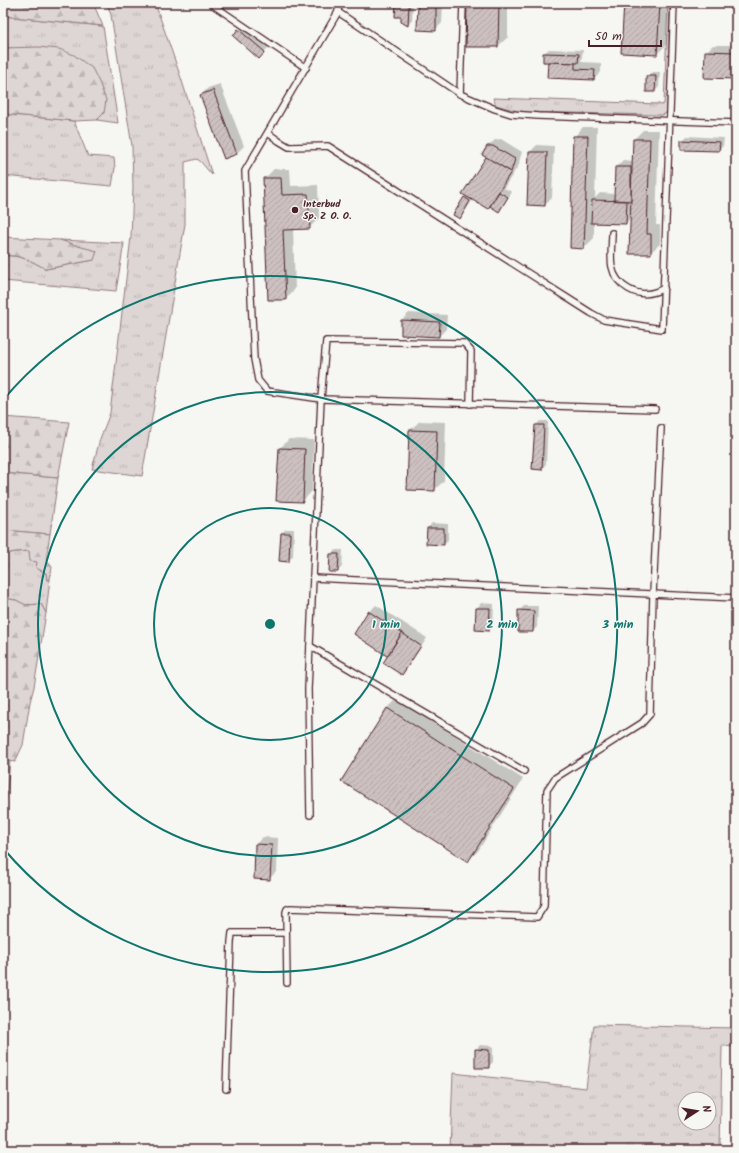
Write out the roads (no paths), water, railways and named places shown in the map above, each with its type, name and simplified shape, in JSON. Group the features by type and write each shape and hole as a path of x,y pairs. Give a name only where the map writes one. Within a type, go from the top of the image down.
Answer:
{"lane":[{"path":"212,3 306,68"},
{"path":"339,3 338,12 245,171 254,359 258,380 267,391 321,399 655,409"},
{"path":"460,94 462,3"},
{"path":"268,133 287,146 328,146 584,309 604,320 662,330 671,120 674,3"},
{"path":"338,12 460,94 494,110 511,114 538,116 736,123"},
{"path":"612,233 612,267 618,281 628,289 639,293 647,294 664,288"},
{"path":"310,815 308,689 321,399 326,341 464,343 471,351 470,404"},
{"path":"287,982 286,912 287,909 290,908 537,917 544,906 547,790 555,778 642,723 650,714 653,594 661,428"},
{"path":"313,578 736,598"},
{"path":"310,646 524,771"},
{"path":"226,1089 232,933 286,933"}],"place":[{"name":"Interbud Sp. Z O. O.","path":"295,210"}]}
